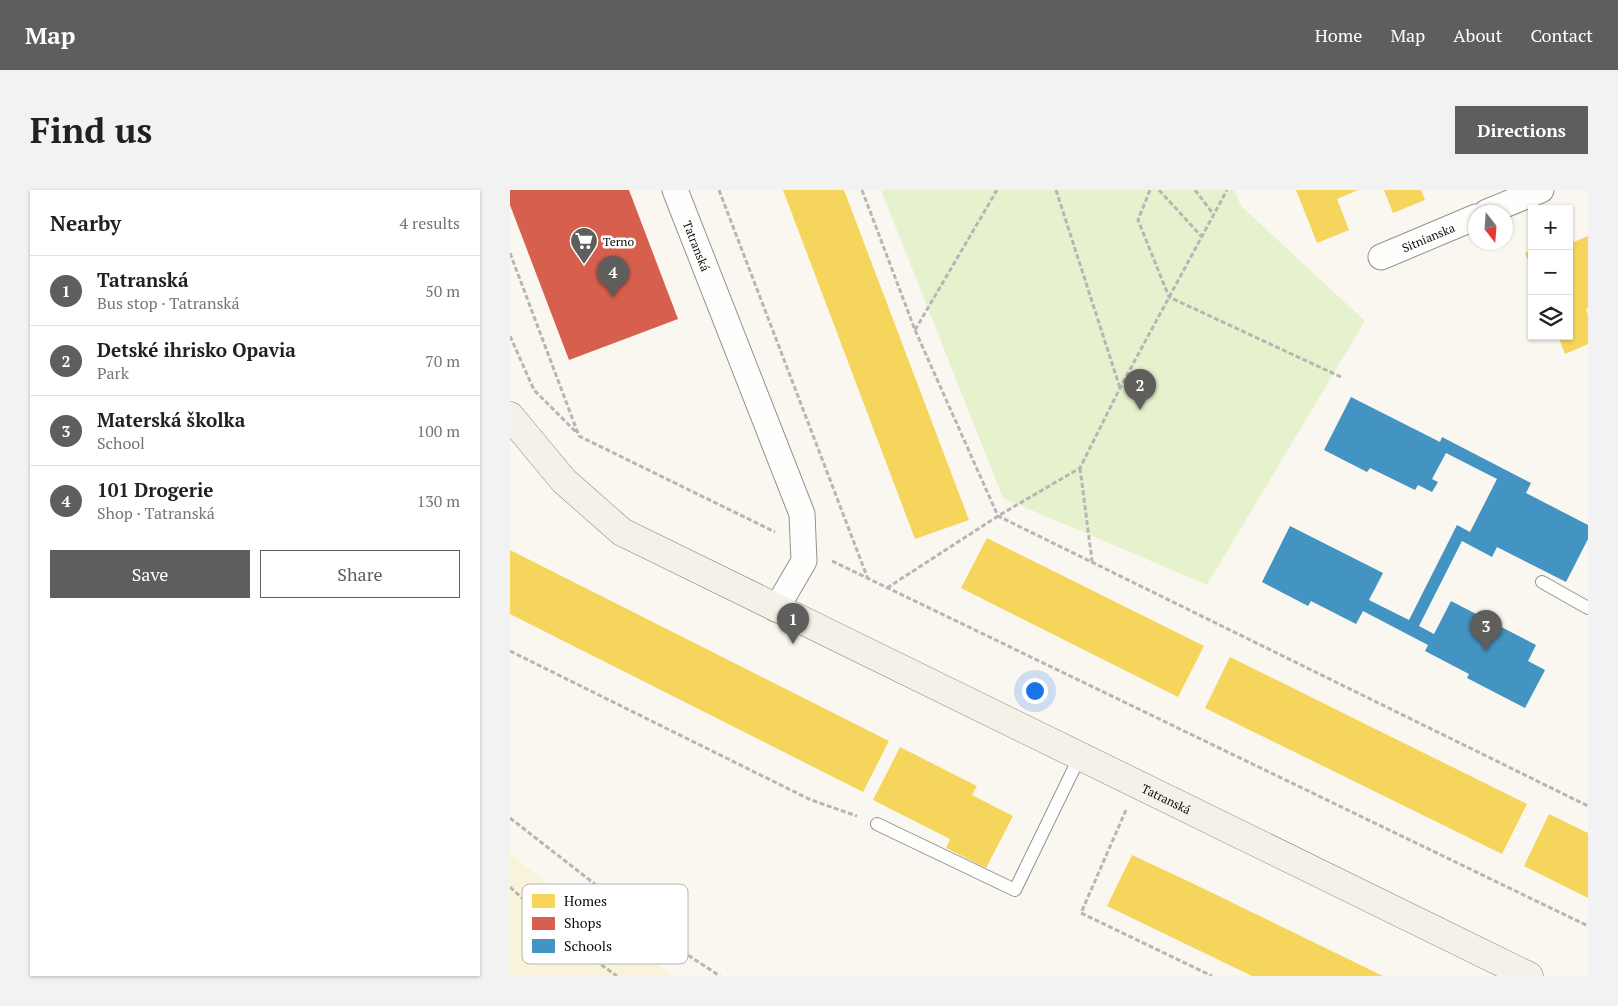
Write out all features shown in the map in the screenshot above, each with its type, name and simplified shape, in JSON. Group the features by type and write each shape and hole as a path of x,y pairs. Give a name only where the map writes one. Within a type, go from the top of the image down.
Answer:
{"street":[{"name":"Tatranská","path":"675,190 802,514 804,561 776,608"},
{"path":"1498,202 1541,190"},
{"name":"Sitnianska","path":"1381,257 1468,220"},
{"name":"Tatranská","path":"510,416 564,481 622,532 1529,976"}],"lane":[{"path":"1542,582 1588,608"},
{"path":"877,824 1015,890 1080,756"}],"path":[{"path":"719,190 868,579"},
{"path":"862,190 914,330 998,516 1092,560 1588,806"},
{"path":"914,330 997,190"},
{"path":"1056,190 1120,388"},
{"path":"1150,190 1138,220 1169,296 1341,377"},
{"path":"1159,190 1202,237"},
{"path":"1195,190 1214,214"},
{"path":"886,589 998,516 1080,468 1120,388 1227,190"},
{"path":"510,254 579,436"},
{"path":"510,336 534,390 579,436 886,589 1588,926"},
{"path":"1080,468 1092,560"},
{"path":"510,651 811,800 877,824"},
{"path":"1127,808 1081,913 1212,976"},
{"path":"510,818 595,884"},
{"path":"510,887 522,898"},
{"path":"688,955 720,976"},
{"path":"600,964 617,976"}],"shaded area":[{"path":"510,854 549,884 522,884 522,964 657,964 674,976 510,976"}],"green space":[{"path":"881,190 1234,190 1241,206 1365,321 1207,585 1003,498"}],"building: Homes":[{"path":"783,190 844,190 969,520 915,539"},
{"path":"1296,190 1358,190 1337,199 1349,230 1317,243"},
{"path":"1384,190 1421,190 1425,200 1393,213"},
{"path":"1588,236 1588,308 1586,309 1588,315 1588,344 1565,354 1560,340 1573,340 1573,242"},
{"path":"987,538 1204,646 1178,697 961,588"},
{"path":"510,550 889,741 863,792 510,614"},
{"path":"1230,657 1527,804 1502,854 1205,708"},
{"path":"900,747 977,786 972,795 1013,816 986,868 946,848 950,839 873,800"},
{"path":"1549,814 1588,833 1588,898 1524,866"},
{"path":"1132,855 1383,976 1252,976 1107,906"}],"building: Shops":[{"path":"510,190 629,190 678,319 569,360 510,205"}],"building: Schools":[{"path":"1351,397 1440,442 1442,437 1531,483 1526,493 1588,525 1588,539 1566,582 1497,547 1492,557 1462,541 1419,626 1434,634 1451,601 1536,645 1528,661 1545,670 1525,708 1467,678 1469,674 1425,651 1428,645 1363,611 1356,624 1311,601 1308,606 1262,582 1290,526 1383,573 1369,600 1409,620 1457,525 1470,532 1497,479 1446,453 1432,479 1438,482 1432,492 1418,485 1415,490 1370,468 1367,472 1324,450"}],"place":[{"name":"Terno","path":"584,265"},
{"name":"101 Drogerie","path":"613,297"},
{"name":"Detské ihrisko Opavia","path":"1140,410"},
{"name":"Tatranská","path":"793,644"},
{"name":"Materská školka","path":"1486,651"}]}
